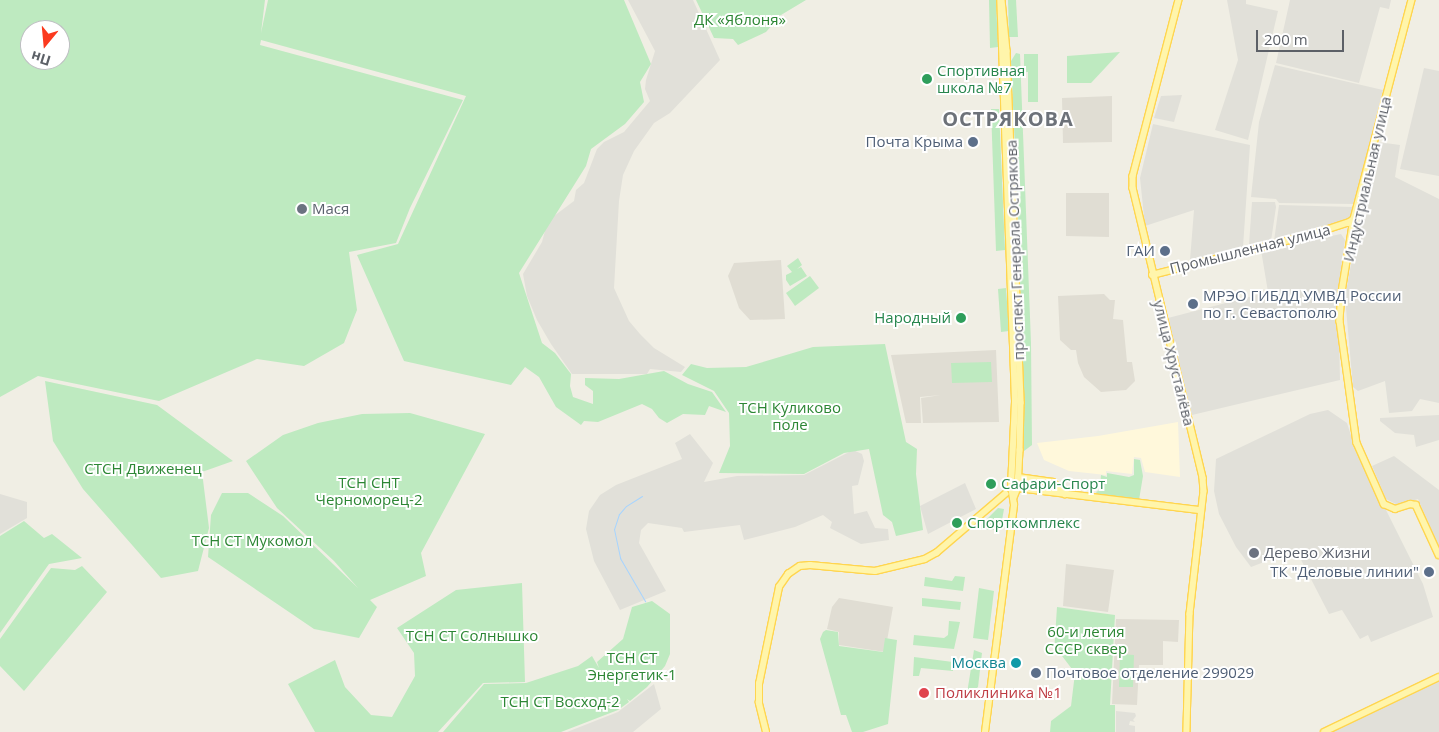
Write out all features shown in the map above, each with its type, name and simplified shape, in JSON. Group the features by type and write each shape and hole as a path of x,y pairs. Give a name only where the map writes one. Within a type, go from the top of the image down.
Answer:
{"main road":[{"name":"проспект Генерала Острякова","path":"985,732 1014,500 1010,489 1013,468 1015,401 1001,0"},
{"name":"проспект Генерала Острякова","path":"1001,0 1007,51 1021,394 1018,477 1010,489"},
{"name":"улица Хрусталёва","path":"1179,0 1133,176 1136,210 1202,471 1204,491 1190,614 1187,732"},
{"name":"Индустриальная улица","path":"1412,0 1354,219 1340,309 1343,348 1355,436 1384,504 1395,509 1410,504 1416,505 1439,556"},
{"name":"Промышленная улица","path":"1152,275 1348,223 1354,219"},
{"name":"Промышленная улица","path":"1348,223 1351,233"},
{"path":"1018,477 1053,482 1066,494"},
{"path":"1051,491 1055,487 1053,482"},
{"path":"996,503 1010,489 1033,489 1201,510"},
{"path":"1010,489 1014,500"},
{"path":"1014,500 1023,492 1033,489"},
{"path":"766,732 759,703 759,684 779,588 785,577 792,571 805,566 869,572 925,559 936,553 1003,498 1014,500"},
{"path":"1324,732 1439,677"}],"shaded area":[{"path":"628,0 693,0 720,60 670,113 654,123 634,151 623,175 619,201 614,288 629,321 640,334 654,348 685,367 681,372 650,369 647,374 572,374 537,320 527,296 523,274 542,242 546,227 554,216 574,201 576,190 584,183 597,149 604,142 624,132 650,101 645,89 655,51"},
{"path":"1227,0 1246,0 1246,4 1278,11 1248,140 1215,130 1238,60"},
{"path":"1290,0 1391,0 1389,9 1380,7 1359,83 1276,63"},
{"path":"1275,65 1383,90 1354,204 1279,203 1276,199 1251,197 1259,122"},
{"path":"1424,68 1439,71 1439,176 1400,169"},
{"path":"1182,95 1174,122 1154,118 1161,96"},
{"path":"1112,96 1112,142 1063,143 1062,98"},
{"path":"1153,124 1250,145 1243,247 1190,260 1194,210 1145,226 1140,178"},
{"path":"1378,142 1400,145 1395,177 1439,199 1439,403 1420,399 1412,411 1389,413 1385,381 1358,391 1353,387 1345,297 1365,188"},
{"path":"1066,193 1109,193 1109,237 1066,236"},
{"path":"1252,202 1275,202 1276,207 1271,241 1249,245"},
{"path":"1279,205 1354,207 1350,219 1308,233 1274,241"},
{"path":"1341,234 1345,240 1338,291 1340,380 1192,415 1168,318 1268,292 1261,250"},
{"path":"781,260 785,319 750,320 739,308 728,276 734,263"},
{"path":"1104,294 1110,300 1115,300 1113,319 1123,320 1127,362 1132,362 1135,381 1126,390 1101,392 1084,377 1078,363 1076,350 1071,350 1060,340 1058,296"},
{"path":"996,350 999,422 923,423 921,398 941,395 920,397 921,423 906,423 891,355"},
{"path":"1328,410 1347,423 1355,448 1423,584 1433,617 1371,642 1368,635 1360,639 1342,610 1329,614 1296,550 1251,567 1236,547 1219,514 1214,491 1216,459 1310,414"},
{"path":"1439,415 1439,440 1416,447 1414,435 1395,433 1380,421 1380,418"},
{"path":"1178,422 1180,477 1145,472 1141,458 1134,457 1132,474 1106,471 1106,475 1069,471 1044,460 1037,443 1098,436"},
{"path":"690,434 713,463 704,482 737,476 804,475 853,450 862,454 864,461 858,485 852,486 854,514 867,511 875,528 888,529 889,540 861,544 830,528 832,522 823,515 795,527 744,540 740,525 684,532 682,528 648,523 641,530 639,543 666,591 620,610 594,561 586,529 589,511 600,495 616,485 682,459 675,443"},
{"path":"1394,456 1439,490 1439,547 1418,499 1398,505 1386,499 1372,466"},
{"path":"965,483 976,509 928,534 920,506"},
{"path":"0,494 27,502 27,518 0,534"},
{"path":"1066,564 1114,570 1108,612 1063,606"},
{"path":"839,598 893,607 885,652 839,645 839,632 827,629 832,607"},
{"path":"1116,619 1179,620 1178,642 1163,641 1163,665 1139,665 1137,705 1112,704"},
{"path":"1439,681 1439,732 1329,732"},
{"path":"654,684 661,709 633,732 567,732 618,712"},
{"path":"1116,711 1135,713 1136,716 1133,720 1135,722 1130,721 1129,725 1135,726 1135,732 1116,732"}],"green space":[{"path":"0,0 265,0 261,33 268,0 624,0 651,64 640,82 644,102 625,124 591,149 586,166 519,273 542,343 555,353 571,374 570,386 573,397 593,404 593,391 585,385 585,378 619,379 664,371 688,384 712,392 726,412 709,406 705,415 683,414 667,423 659,418 652,409 642,404 598,422 584,421 581,425 556,407 539,377 525,367 511,385 404,361 357,255 398,244 466,96 261,40 260,45 463,100 410,208 396,243 349,252 357,310 344,343 304,366 257,359 159,401 38,376 0,397"},
{"name":"ДК «Яблоня»","path":"696,0 806,0 781,15 766,32 738,45 733,39 714,38"},
{"path":"989,0 996,0 998,47 990,48"},
{"path":"1008,0 1016,0 1018,37 1009,37"},
{"path":"1120,52 1091,83 1067,83 1067,56"},
{"path":"1016,53 1020,54 1031,343 1032,445 1024,451 1018,216 1011,61"},
{"path":"1024,54 1038,54 1038,102 1028,102 1028,72 1024,72"},
{"path":"991,109 999,109 1005,250 996,251"},
{"path":"798,258 802,265 797,269 801,267 807,276 790,286 786,280 786,275 792,272 787,266"},
{"path":"810,276 819,288 795,306 786,293"},
{"path":"1006,288 1009,331 1001,332 998,289"},
{"name":"ТСН Куликово поле","path":"885,344 906,442 917,449 916,474 923,530 896,536 892,522 883,515 869,449 844,453 804,474 719,473 730,446 729,413 714,391 682,375 691,364 707,368 746,367 813,347"},
{"path":"991,362 992,382 952,383 951,363"},
{"name":"СТСН Движенец","path":"45,381 157,405 233,461 202,472 209,528 198,571 161,578 83,489 53,441"},
{"name":"ТСН СНТ Черноморец-2","path":"410,413 485,434 421,553 426,576 370,600 377,607 359,638 314,629 208,557 211,515 222,493 248,493 283,516 358,588 334,561 277,508 246,461 283,435 318,423 362,414"},
{"path":"1134,459 1140,460 1143,476 1139,500 1098,495 1096,492 1100,490 1101,475 1107,477 1107,473 1129,477 1134,475"},
{"path":"998,508 1004,509 1001,526 998,524 996,530 977,529"},
{"path":"24,521 44,538 52,534 82,558 49,564 0,633 0,536"},
{"path":"82,566 107,592 24,691 0,666 0,639 51,568 75,570"},
{"path":"955,576 965,577 963,591 924,586 925,577 952,581"},
{"name":"ТСН СТ Солнышко","path":"522,583 525,682 483,683 438,732 315,732 288,684 335,660 345,687 371,715 392,717 415,676 414,653 397,628 456,590"},
{"path":"979,588 994,591 988,640 973,638"},
{"path":"922,598 961,602 960,610 922,606"},
{"name":"ТСН СТ Восход-2","path":"652,601 670,614 670,654 665,666 647,687 630,701 627,699 629,702 618,710 561,732 443,732 484,684 526,683 578,666 592,656 599,668 597,662 623,639 632,607"},
{"name":"60-и летия СССР сквер","path":"1057,607 1115,615 1110,705 1115,705 1115,732 1050,732 1051,721 1071,706 1075,673 1059,652 1054,652"},
{"path":"949,621 960,622 954,649 913,645 914,635 944,638 948,635"},
{"path":"826,630 838,632 839,646 883,652 885,638 897,640 888,724 863,732 852,732 846,715 841,715 820,639"},
{"path":"974,650 982,653 978,687 969,695 967,693"},
{"path":"1120,654 1134,655 1133,687 1119,687"},
{"path":"914,657 953,662 953,671 921,668 919,676 913,676"}],"waterway":[{"path":"642,496 626,506 619,514 614,529 620,558 645,601"}],"place":[{"name":"Спортивная школа №7","path":"927,79"},
{"name":"Почта Крыма","path":"973,142"},
{"name":"Мася","path":"302,209"},
{"name":"ГАИ","path":"1165,251"},
{"name":"МРЭО ГИБДД УМВД России по г. Севастополю","path":"1193,304"},
{"name":"Народный","path":"961,318"},
{"name":"Сафари-Спорт","path":"991,484"},
{"name":"Спорткомплекс","path":"957,523"},
{"name":"Дерево Жизни","path":"1254,553"},
{"name":"ТК \"Деловые линии\"","path":"1429,572"},
{"name":"Москва","path":"1016,663"},
{"name":"Почтовое отделение 299029","path":"1036,673"},
{"name":"Поликлиника №1","path":"924,693"}],"district":[{"name":"ОСТРЯКОВА","path":"1008,118"}],"park label":[{"name":"ТСН СТ Мукомол","path":"252,541"},
{"name":"ТСН СТ Энергетик-1","path":"632,666"}]}
